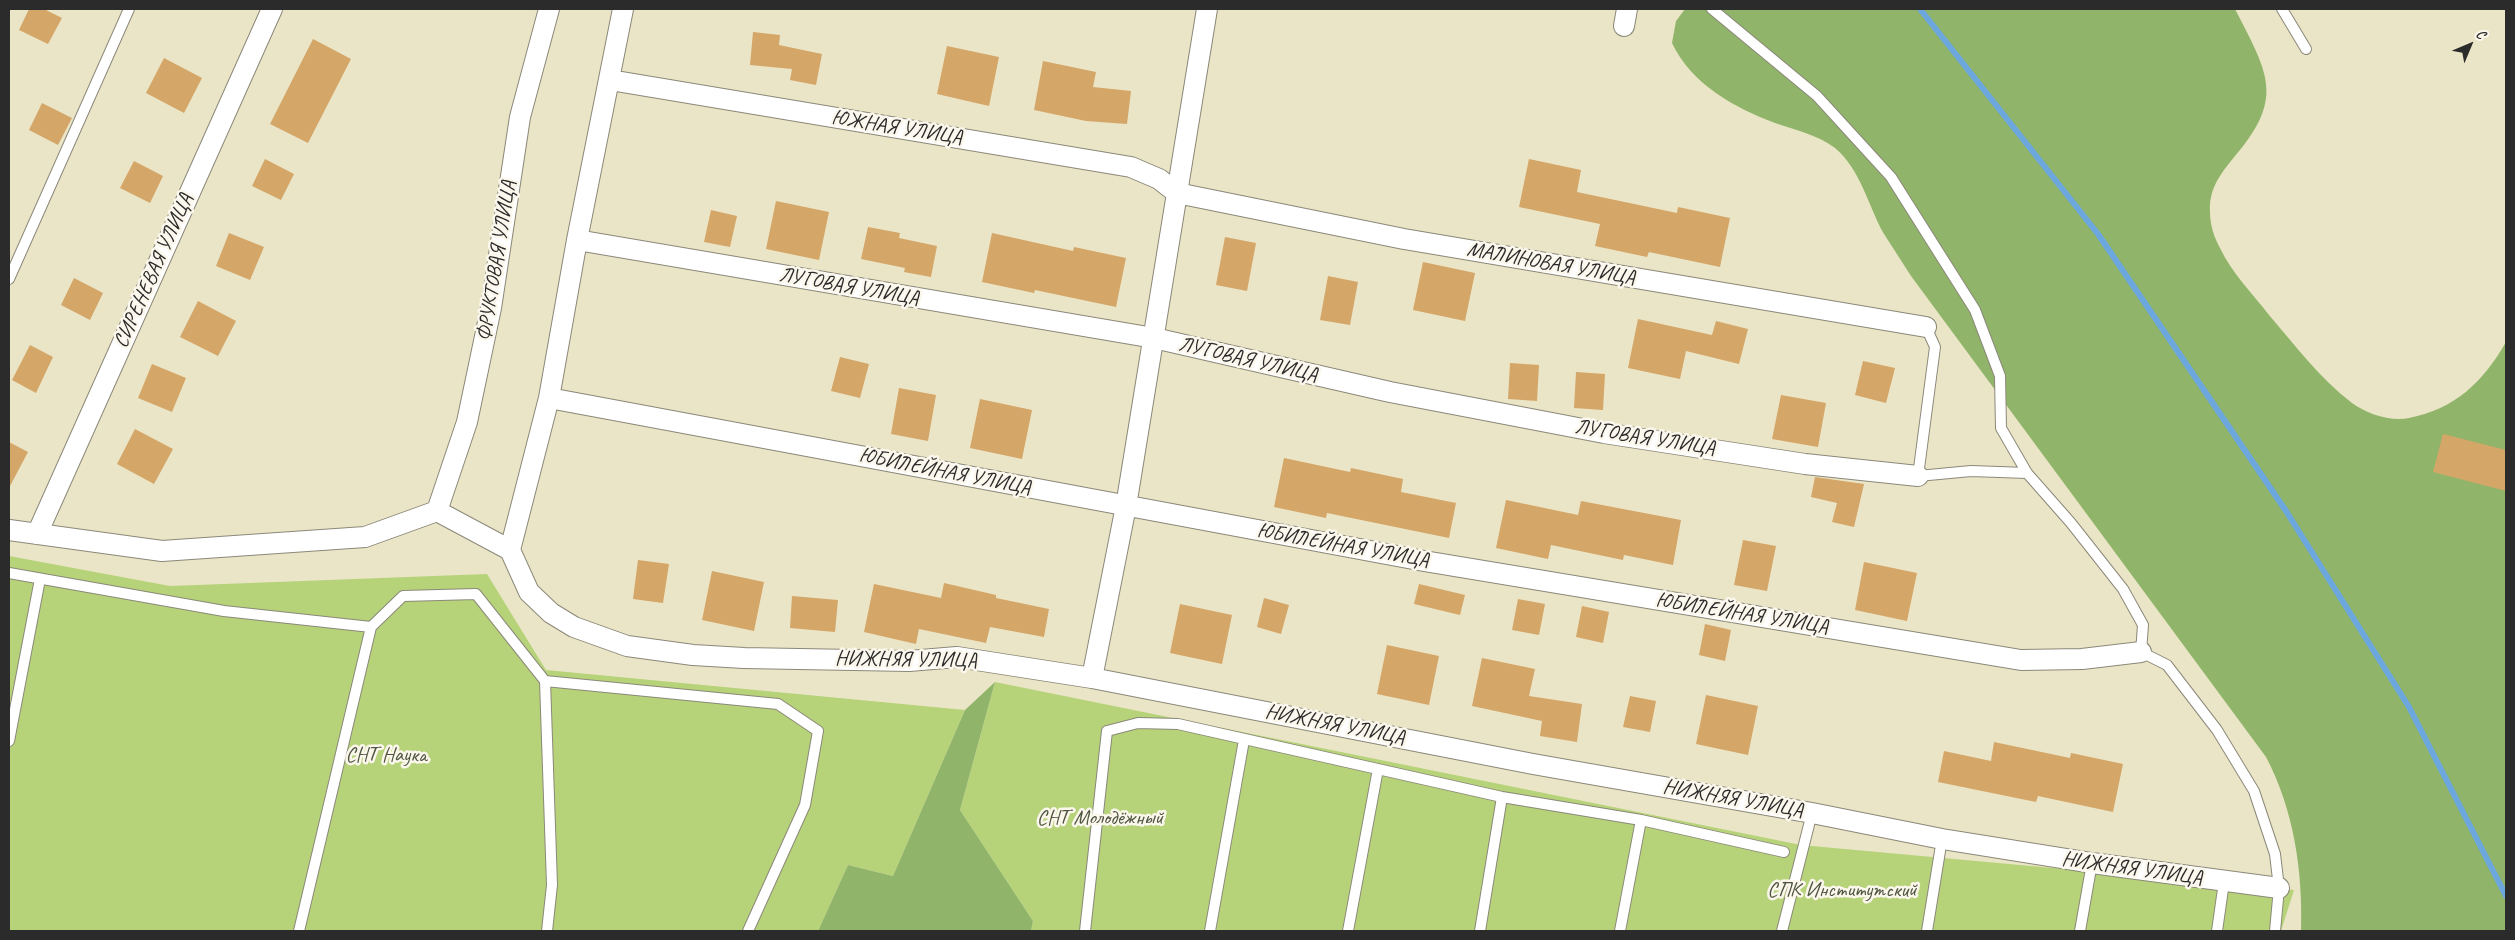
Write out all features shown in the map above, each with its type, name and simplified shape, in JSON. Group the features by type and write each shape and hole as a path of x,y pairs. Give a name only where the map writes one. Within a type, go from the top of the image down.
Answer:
{"street":[{"name":"СИРЕНЕВАЯ УЛИЦА","path":"37,534 272,9"},
{"name":"ФРУКТОВАЯ УЛИЦА","path":"437,511 467,422 492,308 520,117 549,9"},
{"path":"9,530 162,551 365,537 437,511 510,550 549,398 577,240 623,9"},
{"path":"1092,678 1126,506 1207,9"},
{"name":"ЮЖНАЯ УЛИЦА","path":"610,80 1131,167 1159,179 1177,193"},
{"name":"МАЛИНОВАЯ УЛИЦА","path":"1177,193 1404,239 1926,327"},
{"name":"ЛУГОВАЯ УЛИЦА","path":"577,240 1154,338 1390,392 1604,433 1805,464 1918,476"},
{"name":"ЮБИЛЕЙНАЯ УЛИЦА","path":"549,398 1424,561 2022,660 2082,659 2141,652"},
{"name":"НИЖНЯЯ УЛИЦА","path":"510,550 529,592 544,608 574,627 627,646 693,655 744,658 909,660 956,657 1092,678 1533,764 1812,813 1942,839 2092,864 2279,888"}],"lane":[{"path":"9,279 129,9"},
{"path":"1712,9 1817,96 1891,177 1975,310 2000,376 2001,428 2027,473 2123,589 2143,625 2141,652 2167,665 2217,730 2254,791 2275,854 2279,888 2275,931"},
{"path":"2282,9 2306,49"},
{"path":"1926,327 1935,347 1918,476 1971,471 2027,473"},
{"path":"9,573 224,612 371,627"},
{"path":"9,741 10,723 40,579"},
{"path":"299,931 371,627 403,596 476,594 545,681 552,885 547,931"},
{"path":"545,681 778,704 818,731 805,805 748,931"},
{"path":"1085,931 1107,731 1138,723 1178,724 1502,798 1641,820 1784,852"},
{"path":"1210,931 1244,740"},
{"path":"1348,931 1378,769"},
{"path":"1480,931 1502,798"},
{"path":"1782,931 1812,813"},
{"path":"1620,931 1641,820"},
{"path":"1927,931 1942,839"},
{"path":"2080,931 2092,864"},
{"path":"2217,931 2224,882"}],"green space":[{"path":"1685,9 2235,9 2257,53 2263,71 2266,87 2265,104 2259,121 2248,139 2226,167 2215,185 2211,197 2210,217 2220,248 2230,266 2249,291 2298,350 2340,394 2358,407 2372,414 2387,418 2402,419 2425,414 2454,401 2466,392 2488,369 2506,342 2506,931 2301,931 2300,886 2295,842 2284,798 2266,757 1911,276 1884,234 1858,177 1844,157 1828,143 1760,117 1730,102 1690,71 1672,43 1676,21"},
{"name":"СНТ Наука","path":"9,556 170,586 487,574 546,670 965,710 893,876 848,865 818,931 9,931"},
{"name":"СНТ Молодёжный","path":"995,682 1801,845 2294,890 2281,931 1031,931 1033,921 960,810"},
{"path":"995,682 960,810 1033,921 1031,931 818,931 848,865 893,876 965,710"}],"building":[{"path":"29,9 44,9 62,18 48,44 19,30"},
{"path":"753,32 780,35 779,45 822,54 816,85 790,80 792,69 750,65"},
{"path":"313,39 351,59 308,143 270,124"},
{"path":"947,46 999,57 989,106 937,94"},
{"path":"164,58 202,78 184,113 146,93"},
{"path":"1043,61 1096,72 1093,87 1131,91 1127,124 1086,121 1034,110"},
{"path":"42,103 72,118 58,145 29,130"},
{"path":"265,159 294,174 281,200 252,186"},
{"path":"1529,159 1581,170 1577,192 1677,213 1678,207 1730,218 1720,267 1649,252 1647,257 1595,246 1600,224 1519,207"},
{"path":"134,161 163,176 150,203 120,188"},
{"path":"776,201 829,212 819,260 766,249"},
{"path":"711,210 737,216 730,247 704,242"},
{"path":"868,227 900,233 899,238 937,246 931,277 904,272 905,268 861,259"},
{"path":"229,233 264,247 250,280 216,266"},
{"path":"992,233 1073,251 1074,247 1126,258 1116,307 1035,290 1034,293 982,282"},
{"path":"1225,237 1256,243 1247,291 1216,285"},
{"path":"1423,262 1475,273 1465,321 1413,310"},
{"path":"1328,276 1358,282 1350,325 1320,320"},
{"path":"74,278 103,293 90,320 61,305"},
{"path":"198,301 236,321 218,356 180,337"},
{"path":"1638,319 1712,335 1716,321 1748,329 1739,364 1686,351 1680,379 1628,368"},
{"path":"30,345 53,357 36,393 12,380"},
{"path":"840,357 869,364 860,398 831,391"},
{"path":"1863,361 1895,368 1886,403 1855,395"},
{"path":"1510,363 1539,365 1537,401 1508,399"},
{"path":"152,364 186,378 172,412 138,398"},
{"path":"1576,372 1605,374 1603,410 1574,408"},
{"path":"899,388 936,395 928,441 891,434"},
{"path":"1781,395 1826,403 1818,447 1772,439"},
{"path":"980,399 1032,410 1022,459 970,448"},
{"path":"135,429 173,449 154,484 117,464"},
{"path":"2443,434 2506,450 2506,491 2433,472"},
{"path":"9,442 28,452 9,488"},
{"path":"1284,458 1350,472 1351,468 1403,479 1401,492 1456,503 1449,538 1327,513 1326,518 1274,507"},
{"path":"1815,477 1864,484 1854,527 1832,522 1837,503 1811,497"},
{"path":"1506,500 1578,515 1581,501 1681,520 1673,565 1624,555 1623,560 1551,545 1548,559 1496,548"},
{"path":"1743,540 1776,546 1767,591 1734,585"},
{"path":"638,560 669,564 663,603 633,599"},
{"path":"1864,562 1917,573 1907,621 1855,610"},
{"path":"712,571 764,582 754,631 702,620"},
{"path":"944,583 996,595 996,598 1049,609 1044,637 990,627 986,643 919,629 916,644 864,632 874,584 941,598"},
{"path":"1419,584 1465,595 1460,615 1414,604"},
{"path":"792,596 838,600 835,632 790,628"},
{"path":"1264,598 1289,605 1281,634 1257,627"},
{"path":"1518,599 1545,604 1539,635 1512,630"},
{"path":"1180,604 1232,615 1222,664 1170,653"},
{"path":"1582,606 1609,612 1603,643 1576,637"},
{"path":"1705,624 1731,630 1725,661 1699,655"},
{"path":"1387,645 1439,656 1429,705 1377,694"},
{"path":"1482,658 1535,669 1529,696 1582,704 1577,742 1540,736 1542,721 1472,706"},
{"path":"1706,695 1758,706 1748,755 1696,744"},
{"path":"1630,696 1656,701 1650,732 1623,727"},
{"path":"1994,742 2070,758 2071,753 2123,764 2113,812 2038,796 2036,802 1938,782 1944,751 1991,761"}],"waterway":[{"path":"1920,9 2098,234 2286,511 2409,707 2506,896"}],"park label":[{"name":"СПК Институтский","path":"1842,890"}]}
